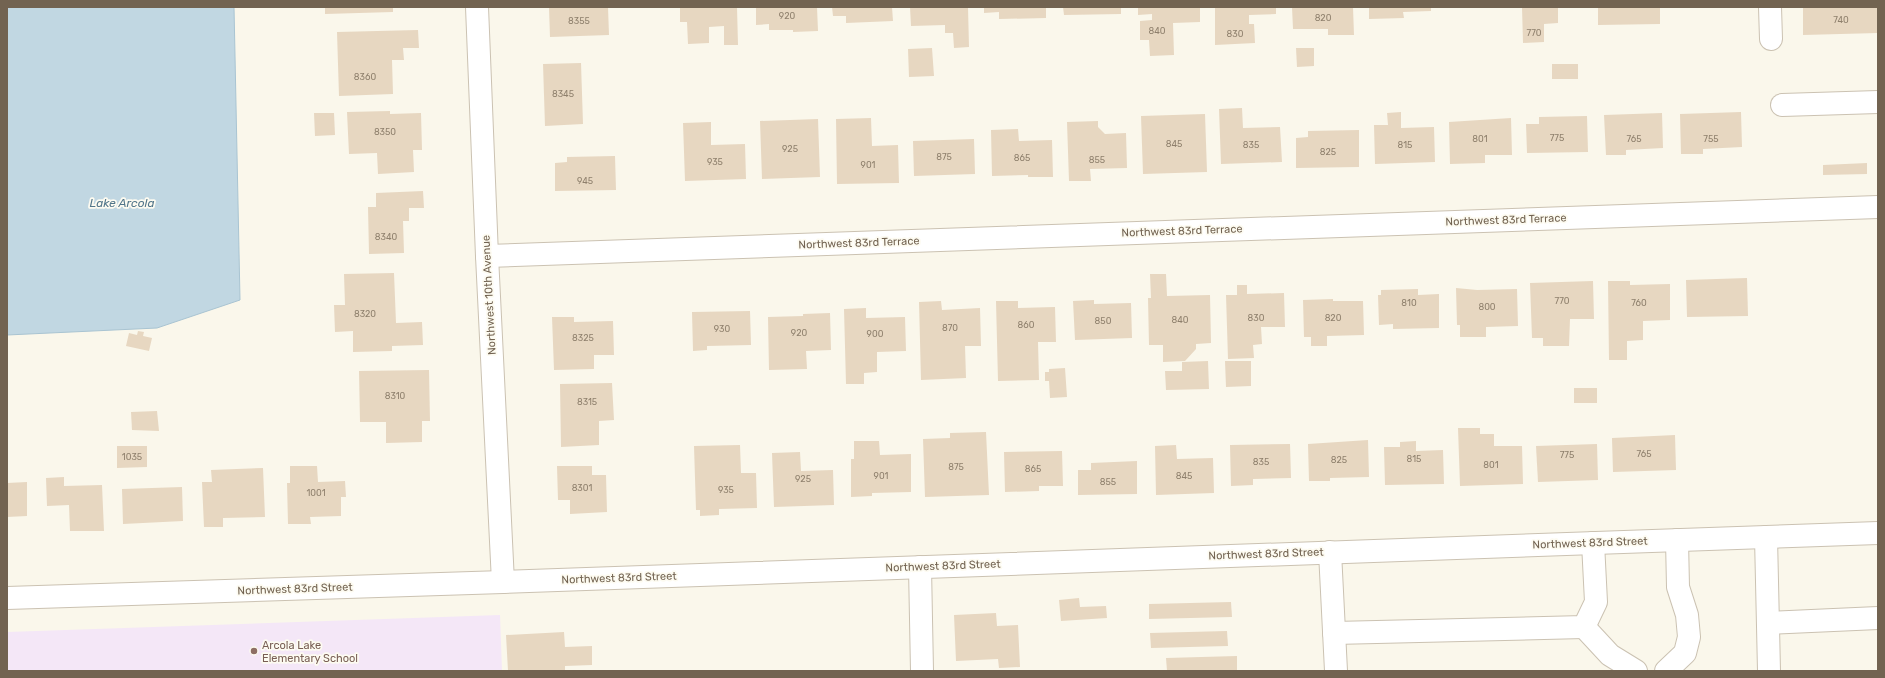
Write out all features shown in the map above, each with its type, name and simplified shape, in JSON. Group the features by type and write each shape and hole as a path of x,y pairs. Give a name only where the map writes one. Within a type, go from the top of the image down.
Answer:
{"street":[{"name":"Northwest 10th Avenue","path":"477,7 487,256 503,582"},
{"path":"1770,7 1771,39"},
{"path":"1782,105 1878,102"},
{"name":"Northwest 83rd Terrace","path":"487,256 1878,207"},
{"name":"Northwest 83rd Street","path":"7,598 503,582 1878,533"},
{"path":"1766,537 1769,671"},
{"path":"1666,671 1685,653 1689,637 1687,615 1678,588 1677,540"},
{"path":"1584,627 1596,602 1593,543"},
{"path":"1330,552 1336,671"},
{"path":"920,567 922,671"},
{"path":"1768,623 1878,618"},
{"path":"1334,633 1584,627 1610,655 1636,671"}],"shaded area":[{"name":"Arcola Lake Elementary School","path":"500,615 502,671 7,671 7,632"}],"water":[{"name":"Lake Arcola","path":"7,7 234,7 240,300 157,328 7,335"}],"building":[{"path":"325,7 393,7 393,12 325,14"},
{"path":"549,7 608,7 609,35 550,37"},
{"path":"680,7 737,7 738,45 724,45 724,26 709,27 709,43 688,44 687,22 680,22"},
{"path":"756,7 817,7 818,31 793,32 793,30 769,30 769,24 756,25"},
{"path":"832,7 892,7 893,21 846,23 846,16 833,16"},
{"path":"910,7 968,7 969,47 954,48 953,33 945,33 945,25 911,26"},
{"path":"984,7 1046,7 1046,18 999,19 999,12 984,13"},
{"path":"1063,7 1121,7 1121,14 1064,15"},
{"path":"1138,7 1200,7 1200,22 1173,23 1174,55 1150,56 1149,40 1140,40 1140,21 1152,20 1152,14 1138,15"},
{"path":"1215,7 1276,7 1276,14 1249,15 1249,24 1254,24 1255,43 1215,45"},
{"path":"1292,7 1353,7 1354,35 1328,35 1328,29 1293,29"},
{"path":"1369,7 1431,7 1431,11 1403,12 1404,18 1369,19"},
{"path":"1522,7 1558,7 1558,23 1544,24 1544,42 1523,43"},
{"path":"1598,7 1660,7 1660,24 1598,25"},
{"path":"1803,7 1878,7 1878,33 1803,35"},
{"path":"418,30 419,48 403,48 404,60 392,60 393,94 339,96 337,32"},
{"path":"932,48 934,76 909,77 908,49"},
{"path":"1296,48 1314,48 1314,66 1297,67"},
{"path":"581,63 583,124 545,126 543,64"},
{"path":"1552,64 1578,64 1578,79 1552,79"},
{"path":"1242,108 1243,128 1280,127 1282,162 1221,164 1219,109"},
{"path":"390,111 390,114 421,113 422,150 413,150 414,172 378,174 377,153 349,154 347,112"},
{"path":"1401,112 1401,128 1434,127 1435,162 1375,164 1374,125 1388,125 1387,113"},
{"path":"1741,112 1742,147 1703,149 1703,154 1681,154 1680,114"},
{"path":"314,113 334,113 335,135 315,136"},
{"path":"1662,113 1663,148 1626,150 1626,155 1606,155 1604,115"},
{"path":"1205,114 1207,172 1143,174 1141,116"},
{"path":"1587,116 1588,152 1527,153 1526,124 1539,124 1539,117"},
{"path":"871,118 872,146 898,145 899,183 837,184 836,119"},
{"path":"1511,118 1512,155 1485,155 1485,163 1450,164 1449,122"},
{"path":"818,119 820,177 762,179 760,121"},
{"path":"1098,121 1098,127 1105,134 1126,133 1127,168 1090,169 1091,181 1069,181 1067,122"},
{"path":"711,122 711,145 745,144 746,179 685,181 683,123"},
{"path":"1018,129 1019,141 1052,140 1053,177 1028,177 1028,175 992,176 991,130"},
{"path":"1359,130 1359,167 1296,168 1296,138 1308,137 1308,131"},
{"path":"974,139 975,174 914,176 913,141"},
{"path":"615,156 616,190 555,191 555,163 567,162 567,157"},
{"path":"1867,163 1867,174 1823,175 1823,165"},
{"path":"423,191 424,208 409,208 409,221 403,221 404,253 369,254 368,207 376,207 376,193"},
{"path":"394,273 396,323 422,322 423,345 392,346 392,351 353,352 353,331 335,332 334,305 345,305 344,274"},
{"path":"1150,274 1166,274 1167,296 1210,295 1211,343 1196,344 1196,349 1185,361 1163,362 1163,345 1149,345 1148,298 1151,298"},
{"path":"1747,278 1748,316 1687,317 1686,280"},
{"path":"1593,281 1594,319 1570,319 1569,346 1543,346 1543,338 1532,338 1530,283"},
{"path":"1608,281 1630,281 1630,285 1670,284 1670,320 1643,321 1643,340 1627,341 1627,360 1609,360"},
{"path":"1237,285 1247,285 1247,294 1284,293 1285,327 1261,327 1262,344 1253,345 1254,358 1228,359 1226,295 1237,295"},
{"path":"1456,288 1477,290 1517,289 1518,326 1486,327 1486,337 1460,337 1460,325 1457,325"},
{"path":"1418,289 1418,295 1439,294 1439,328 1393,329 1393,324 1379,325 1378,295 1381,295 1381,290"},
{"path":"1333,299 1333,301 1363,301 1364,335 1327,336 1327,346 1311,346 1311,337 1304,337 1303,300"},
{"path":"1094,300 1094,304 1131,303 1132,338 1075,340 1073,301"},
{"path":"941,301 942,310 980,308 981,346 965,346 966,378 921,380 919,302"},
{"path":"996,301 1018,301 1018,308 1055,307 1056,342 1038,342 1039,380 998,381"},
{"path":"866,308 866,318 905,317 906,351 877,352 877,372 864,373 864,384 846,384 844,309"},
{"path":"750,311 751,345 707,346 707,350 693,351 692,312"},
{"path":"830,313 831,350 806,351 807,369 769,370 768,317 803,316 803,314"},
{"path":"552,317 574,317 574,322 613,321 614,355 594,355 594,369 554,370"},
{"path":"138,331 144,332 143,336 152,338 149,351 126,346 129,333 137,335"},
{"path":"1208,361 1209,389 1166,390 1165,371 1182,371 1182,362"},
{"path":"1225,361 1251,361 1251,386 1226,387"},
{"path":"1065,368 1067,397 1050,398 1049,381 1045,381 1045,372 1049,372 1049,369"},
{"path":"429,370 430,421 422,421 422,442 386,443 386,422 360,422 359,371"},
{"path":"612,383 614,420 599,421 599,445 561,447 560,384"},
{"path":"1574,388 1597,388 1597,403 1574,403"},
{"path":"157,411 159,431 132,430 131,412"},
{"path":"1458,428 1480,428 1480,434 1494,434 1494,446 1522,446 1523,484 1460,486"},
{"path":"986,432 989,495 925,497 923,439 950,438 950,433"},
{"path":"1675,435 1676,470 1613,472 1612,438"},
{"path":"1368,440 1369,477 1330,478 1330,481 1309,481 1308,444"},
{"path":"854,441 879,441 880,455 911,454 911,492 872,493 872,496 851,497 851,459 854,459"},
{"path":"1416,441 1416,451 1443,450 1444,484 1385,485 1384,447 1400,447 1400,442"},
{"path":"1290,444 1291,478 1253,479 1253,485 1231,486 1230,445"},
{"path":"1597,444 1598,480 1538,482 1536,446"},
{"path":"740,445 741,473 756,473 757,508 719,509 719,515 700,516 700,510 696,510 694,446"},
{"path":"1176,445 1177,459 1213,458 1214,493 1156,495 1155,446"},
{"path":"117,446 147,446 147,467 117,468"},
{"path":"1062,451 1063,486 1039,486 1039,491 1005,492 1004,452"},
{"path":"800,452 801,471 833,470 834,505 774,507 772,453"},
{"path":"1137,461 1137,494 1078,495 1078,470 1091,470 1091,463"},
{"path":"290,466 317,466 318,482 345,481 346,497 341,497 341,516 310,517 311,524 288,524 287,483 290,483"},
{"path":"557,466 592,466 592,475 606,475 607,512 570,514 570,500 558,500"},
{"path":"263,468 265,517 223,518 223,527 204,527 202,482 212,482 211,470"},
{"path":"64,477 64,486 102,485 104,531 70,531 69,505 47,506 46,478"},
{"path":"27,482 27,516 7,517 7,483"},
{"path":"182,487 183,521 123,524 122,489"},
{"path":"1079,598 1080,607 1106,606 1107,618 1061,621 1059,600"},
{"path":"1231,602 1232,617 1149,619 1149,604"},
{"path":"996,613 997,626 1018,625 1020,667 999,668 998,659 956,661 954,615"},
{"path":"1227,631 1228,646 1151,648 1150,633"},
{"path":"564,632 565,647 592,646 592,665 565,666 565,671 508,671 506,635"},
{"path":"1237,656 1237,671 1167,671 1166,658"}],"place":[{"name":"Arcola Lake Elementary School","path":"254,651"}]}
